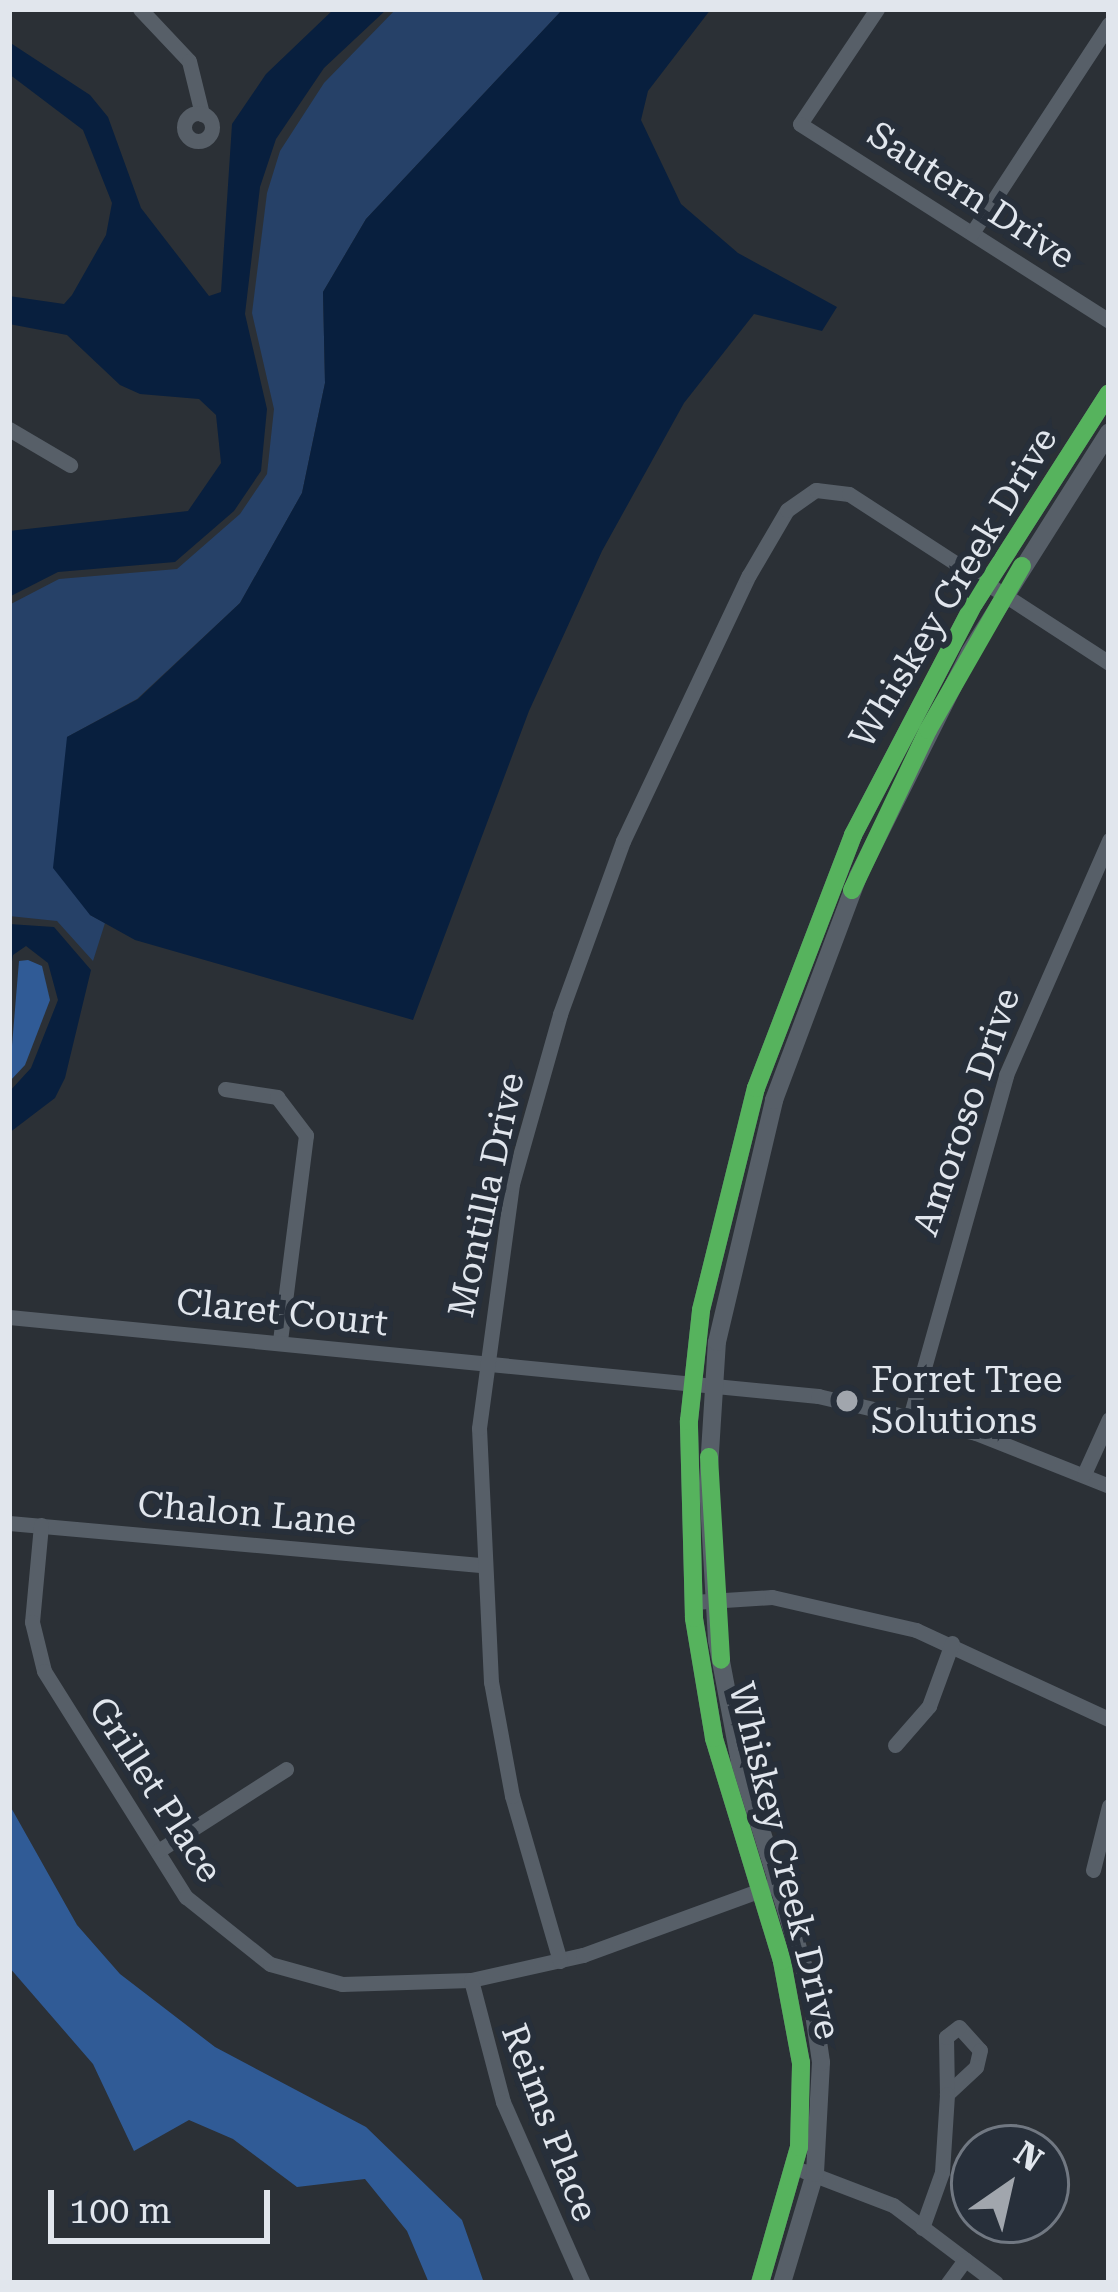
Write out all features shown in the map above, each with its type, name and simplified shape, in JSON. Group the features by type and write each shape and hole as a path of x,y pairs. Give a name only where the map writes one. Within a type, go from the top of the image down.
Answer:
{"street":[{"path":"140,9 189,62 202,114"},
{"name":"Sautern Drive","path":"877,9 800,124 1109,321"},
{"path":"972,233 1109,24"},
{"name":"Whiskey Creek Drive","path":"782,2283 815,2174 817,2023 714,1738 692,1601 702,1385 725,1199 790,988 885,768 987,583 1109,393"},
{"path":"9,429 70,465"},
{"name":"Whiskey Creek Drive","path":"760,2283 794,2168 797,2022 740,1762 713,1599 702,1385 747,1196 826,952 909,766 1004,595 1109,432"},
{"name":"Montilla Drive","path":"560,1961 502,1753 479,1564 484,1363 512,1184 600,901 703,664 778,524 808,494 849,494 987,583"},
{"path":"987,583 1109,663"},
{"name":"Amoroso Drive","path":"910,1414 1006,1075 1109,840"},
{"path":"225,1089 278,1097 306,1135 280,1342"},
{"name":"Claret Court","path":"9,1317 702,1385 910,1414 1109,1486"},
{"path":"1084,1474 1109,1419"},
{"name":"Chalon Lane","path":"9,1522 479,1564"},
{"name":"Grillet Place","path":"41,1525 32,1622 38,1655 158,1851 209,1923 285,1971 342,1984 471,1980 560,1961 768,1888"},
{"path":"692,1601 806,1602 952,1643 1109,1719"},
{"path":"896,1745 929,1706 952,1643"},
{"path":"158,1851 286,1769"},
{"path":"1094,1870 1095,1837 1109,1806"},
{"name":"Reims Place","path":"471,1980 503,2102 583,2283"},
{"path":"922,2228 942,2172 947,2094"},
{"path":"794,2168 893,2205 996,2283"},
{"path":"948,2283 965,2260"}],"shaded area":[{"path":"334,9 387,9 324,68 276,139 260,187 245,314 267,409 261,471 234,511 175,562 58,572 9,597 9,531 188,511 221,463 216,415 199,399 140,394 120,385 67,335 9,324 9,296 64,304 72,295 106,235 112,203 83,130 9,74 9,42 90,95 108,117 141,208 209,296 221,292 232,124 266,74"},
{"path":"396,9 563,9 366,219 323,292 325,383 302,493 240,603 137,699 67,737 90,915 105,923 93,961 57,921 9,916 9,605 59,579 177,569 240,514 267,474 274,409 252,313 267,193 280,151 324,83"},
{"path":"563,9 711,9 648,91 641,120 681,204 738,253 837,307 822,331 754,314 684,403 602,551 529,711 413,1020 135,940 90,915 53,868 67,737 138,699 240,603 302,493 325,383 323,292 366,219"},
{"path":"9,924 54,927 91,970 65,1078 55,1098 9,1133 9,1092 31,1068 58,1000 48,963 26,946 13,955 9,981"},
{"path":"19,961 42,966 50,1000 25,1065 9,1082"},
{"path":"9,1804 77,1925 120,1974 215,2047 366,2127 462,2220 484,2283 429,2283 407,2231 365,2179 297,2187 233,2139 189,2120 134,2151 93,2064 9,1967"}],"cycle path":[{"path":"760,2283 799,2147 801,2063 782,1961 714,1738 694,1618 689,1421 701,1310 756,1088 853,835 974,604 1109,393"},
{"path":"852,890 928,730 1022,566"},
{"path":"709,1457 721,1660"}],"place":[{"name":"Forret Tree Solutions","path":"847,1401"}]}
